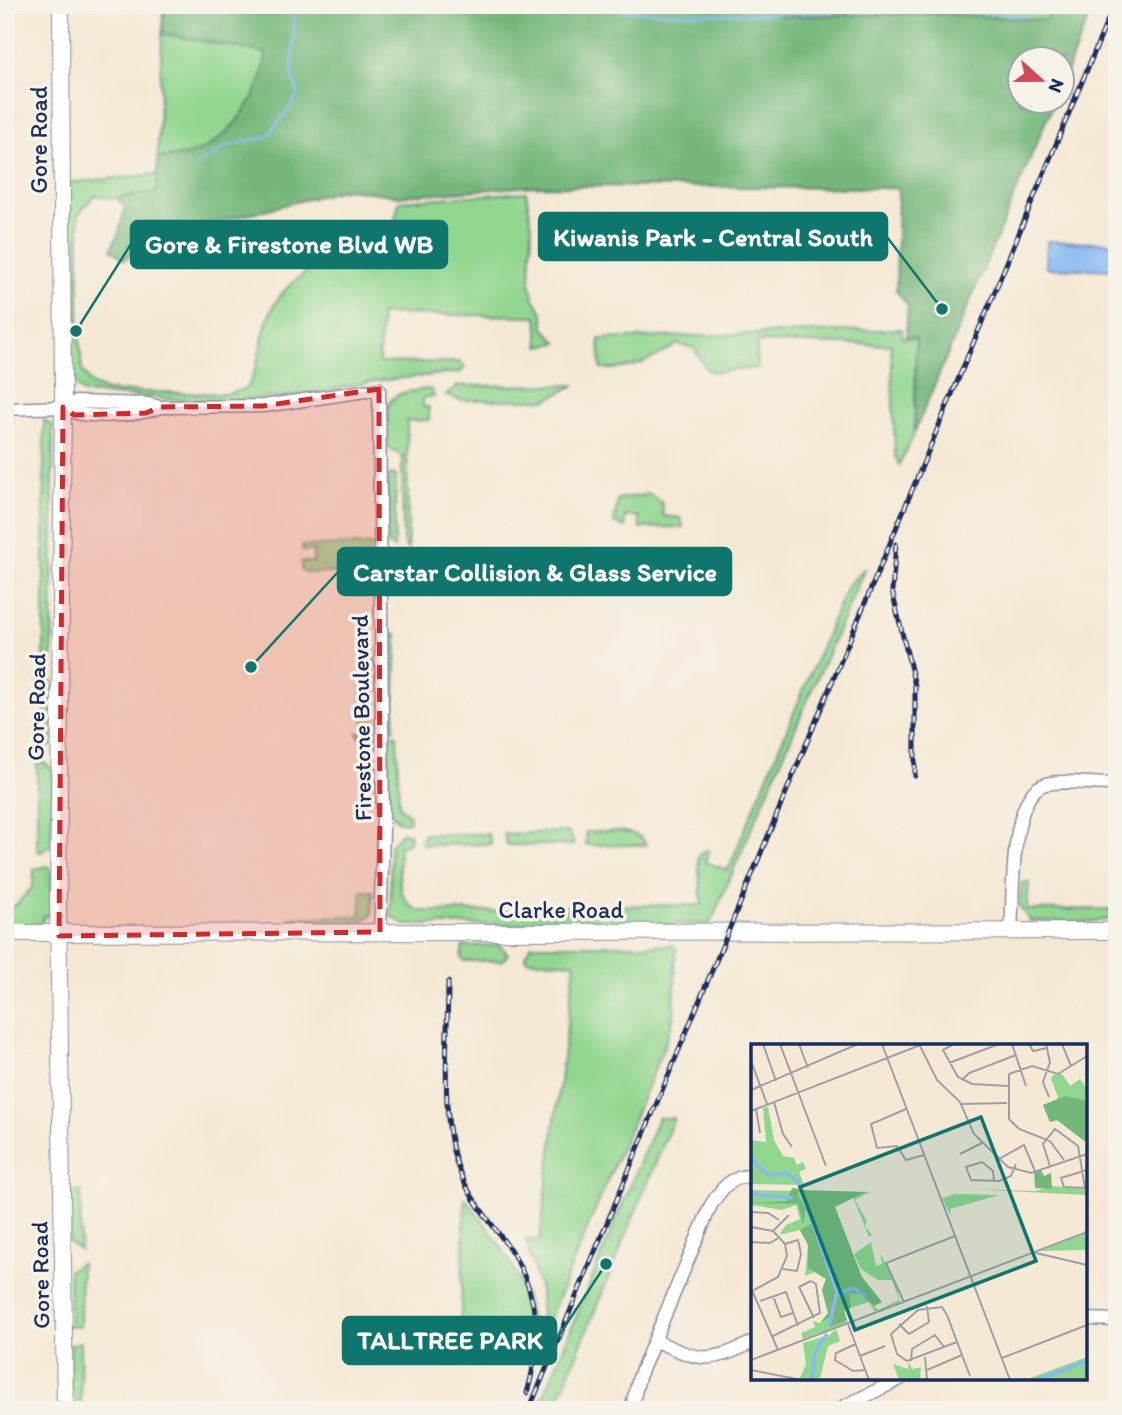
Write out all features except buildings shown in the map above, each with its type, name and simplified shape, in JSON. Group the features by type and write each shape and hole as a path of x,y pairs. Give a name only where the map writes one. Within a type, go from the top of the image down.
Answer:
{"main road":[{"name":"Gore Road","path":"61,5 59,936 65,1410"},
{"name":"Clarke Road","path":"5,933 59,936 380,932 1117,931"}],"street":[{"name":"Firestone Boulevard","path":"5,409 62,407 74,415 146,413 160,407 262,405 379,389 383,825 380,932"},
{"path":"1011,931 1019,817 1027,797 1045,784 1117,784"},
{"path":"631,1410 639,1377 711,1205 724,1185 743,1175 751,1176"},
{"path":"1087,1320 1117,1320"},
{"path":"656,1341 695,1358 722,1357 751,1343"},
{"path":"836,1410 898,1380"}],"highlighted area":[{"path":"379,389 380,932 59,936 63,407 74,415 146,413 160,407 263,406"}],"green space":[{"path":"163,5 1068,5 1032,46 1006,46 1006,114 922,189 158,174 157,191 114,199 95,195 79,213 79,332 82,370 91,384 107,391 227,394 247,388 257,364 270,314 286,289 321,264 363,255 379,247 391,232 399,201 526,192 532,226 530,282 533,297 543,314 544,328 558,343 539,346 537,316 381,314 379,363 460,362 465,367 461,372 376,381 306,395 219,402 83,393 76,386 71,369 68,183 157,174"},
{"path":"164,5 778,5 779,16 941,14 1046,20 1052,13 1049,5 1094,5 1076,49 1076,46 1006,46 1006,116 1048,116 915,431 916,338 906,337 908,305 896,291 898,188 534,186 399,196 347,189 146,240 124,260 111,249 125,208 117,198 157,191 158,157 191,154 219,138 252,99 264,68 266,53 163,34"},
{"path":"902,329 902,338 916,338 914,435 899,465 895,455 891,345 757,342 757,368 714,372 707,370 694,348 678,344 641,363 622,368 601,369 599,339"},
{"path":"575,385 546,400 459,400 446,395 457,386"},
{"path":"431,389 434,396 423,398 423,407 429,407 429,420 407,421 408,550 403,541 402,456 388,448 388,410 394,397 402,393"},
{"path":"44,420 53,426 52,745 44,749"},
{"path":"392,474 396,476 394,548 388,545 388,478"},
{"path":"650,494 662,503 663,516 681,518 683,527 640,528 639,517 625,516 625,528 614,523 618,499"},
{"path":"302,546 375,547 375,572 308,573 301,570 301,562 313,562 313,551 303,551"},
{"path":"865,568 710,924 405,925 391,916 390,846 401,833 409,833 410,839 406,845 399,845 402,891 405,899 419,911 566,912 566,906 702,905 698,858 709,850 705,862 728,870 847,586"},
{"path":"393,634 397,634 394,729 389,724 388,640"},
{"path":"363,655 374,656 375,736 359,737 357,733 364,732 364,715 361,714"},
{"path":"397,735 399,806 410,816 410,822 400,822 389,812 388,739"},
{"path":"43,762 53,770 51,845 42,852 37,851 37,763"},
{"path":"567,832 573,839 573,845 507,845 504,834"},
{"path":"586,832 629,833 637,835 646,845 586,845"},
{"path":"424,834 488,834 491,844 424,845 421,842"},
{"path":"48,866 51,869 52,914 43,917 42,927 5,926 5,906 15,906 33,887 34,869"},
{"path":"1029,882 1027,910 1117,909 1117,919 1082,922 1030,921 1019,906 1022,883"},
{"path":"362,891 373,891 372,914 357,925 293,925 291,918 360,916"},
{"path":"499,945 508,954 502,961 464,961 461,958 463,946"},
{"path":"531,945 674,945 676,948 674,1016 665,1044 542,1336 540,1290 526,1241 540,1239 575,963 527,960 525,955"},
{"path":"658,1118 674,1118 554,1410 538,1410"},
{"path":"81,1191 80,1250 69,1243 69,1192"},
{"path":"465,1198 512,1265 527,1301 532,1342 460,1339"},
{"path":"81,1263 80,1327 70,1326 69,1270"},
{"path":"80,1342 81,1410 70,1410 70,1345"}],"water":[{"path":"1047,241 1117,243 1117,270 1046,268"}],"waterway":[{"path":"197,165 229,145 267,137 293,104 298,94 292,73 295,17 292,5"},
{"path":"576,5 665,13 934,10 1025,15 1035,5"}],"railway":[{"path":"529,1410 1114,5"},
{"path":"896,544 892,591 915,686 915,776"},
{"path":"448,982 447,1095 451,1139 464,1182 518,1262 526,1280 535,1317 536,1336 527,1393"}],"place":[{"name":"Kiwanis Park - Central South","path":"942,309"},
{"name":"Gore & Firestone Blvd WB","path":"76,331"},
{"name":"Carstar Collision & Glass Service","path":"251,667"},
{"name":"TALLTREE PARK","path":"606,1264"}]}
